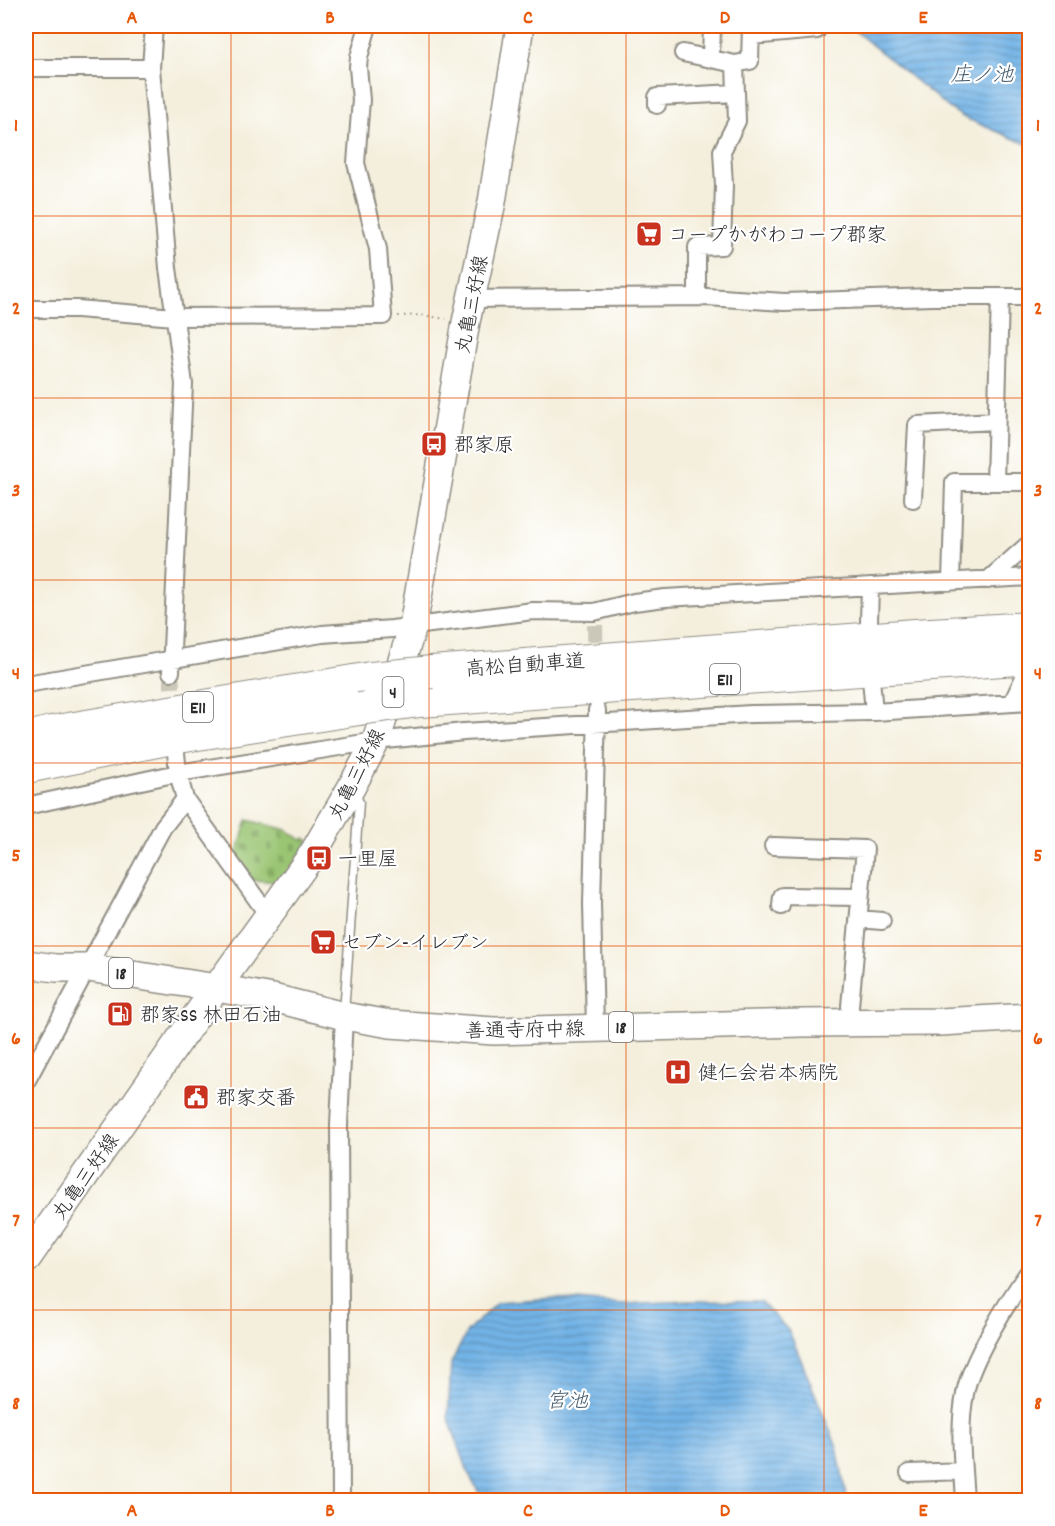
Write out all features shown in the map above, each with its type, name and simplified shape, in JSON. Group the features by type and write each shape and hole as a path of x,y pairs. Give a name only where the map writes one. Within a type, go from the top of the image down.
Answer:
{"highway":[{"name":"高松自動車道","path":"26,739 51,732 371,678 1029,628"},
{"name":"高松自動車道","path":"26,767 172,738 420,701 1029,664"}],"main road":[{"name":"丸亀三好線","path":"26,1260 312,855 376,741 413,626 469,311 492,202 520,26"},
{"name":"善通寺府中線","path":"26,964 56,968 88,968 273,998 344,1016 390,1024 461,1030 940,1022 1029,1017"}],"street":[{"path":"154,26 151,68 168,268 184,384 171,665"},
{"path":"26,309 77,309 175,317 383,316 378,249 356,164 362,100 358,67 369,26"},
{"path":"711,59 712,26"},
{"path":"683,53 735,64 750,61 751,31 817,30"},
{"path":"697,297 697,247 722,246 724,185 722,151 737,121 735,64"},
{"path":"26,68 151,68"},
{"path":"657,105 657,97 736,93"},
{"path":"469,311 697,297 784,302 1029,297"},
{"path":"995,482 1000,297"},
{"path":"913,499 917,424 996,421"},
{"path":"951,582 954,483 1029,482"},
{"path":"988,580 1029,543"},
{"path":"26,684 171,665 322,634 413,626 533,611 595,619 634,602 665,598 1029,577"},
{"path":"869,622 870,586"},
{"path":"1012,703 1029,664"},
{"path":"871,679 874,712"},
{"path":"26,806 178,773 376,741 598,716 874,712 1029,702"},
{"path":"595,1028 592,904 598,716"},
{"path":"176,753 184,799 268,915"},
{"path":"26,1082 163,827 184,799"},
{"path":"773,846 865,849 850,1006 851,1024"},
{"path":"781,906 782,896 860,897"},
{"path":"858,919 882,921"},
{"path":"341,1500 339,1125 344,1016"},
{"path":"965,1500 962,1422 965,1393 970,1376 993,1331 1029,1270"},
{"path":"909,1473 963,1471"}],"lane":[{"path":"344,1016 359,802 351,788"}],"path":[{"path":"383,316 469,311"}],"green space":[{"path":"247,820 287,830 303,841 305,838 309,841 281,882 252,880 236,857"}],"water":[{"name":"庄ノ池","path":"849,26 1029,26 1029,145 963,117 949,108"},
{"name":"宮池","path":"553,1298 623,1304 691,1301 761,1302 789,1331 837,1447 847,1500 483,1500 470,1477 448,1417 451,1363 467,1332 497,1302"}],"tunnel":[{"path":"595,625 596,667"},
{"path":"171,672 174,717"}],"place":[{"name":"コープかがわコープ郡家","path":"649,234"},
{"name":"郡家原","path":"434,444"},
{"name":"一里屋","path":"319,858"},
{"name":"セブン-イレブン","path":"323,942"},
{"name":"郡家SS 林田石油","path":"120,1014"},
{"name":"健仁会岩本病院","path":"678,1072"},
{"name":"郡家交番","path":"196,1097"}]}
